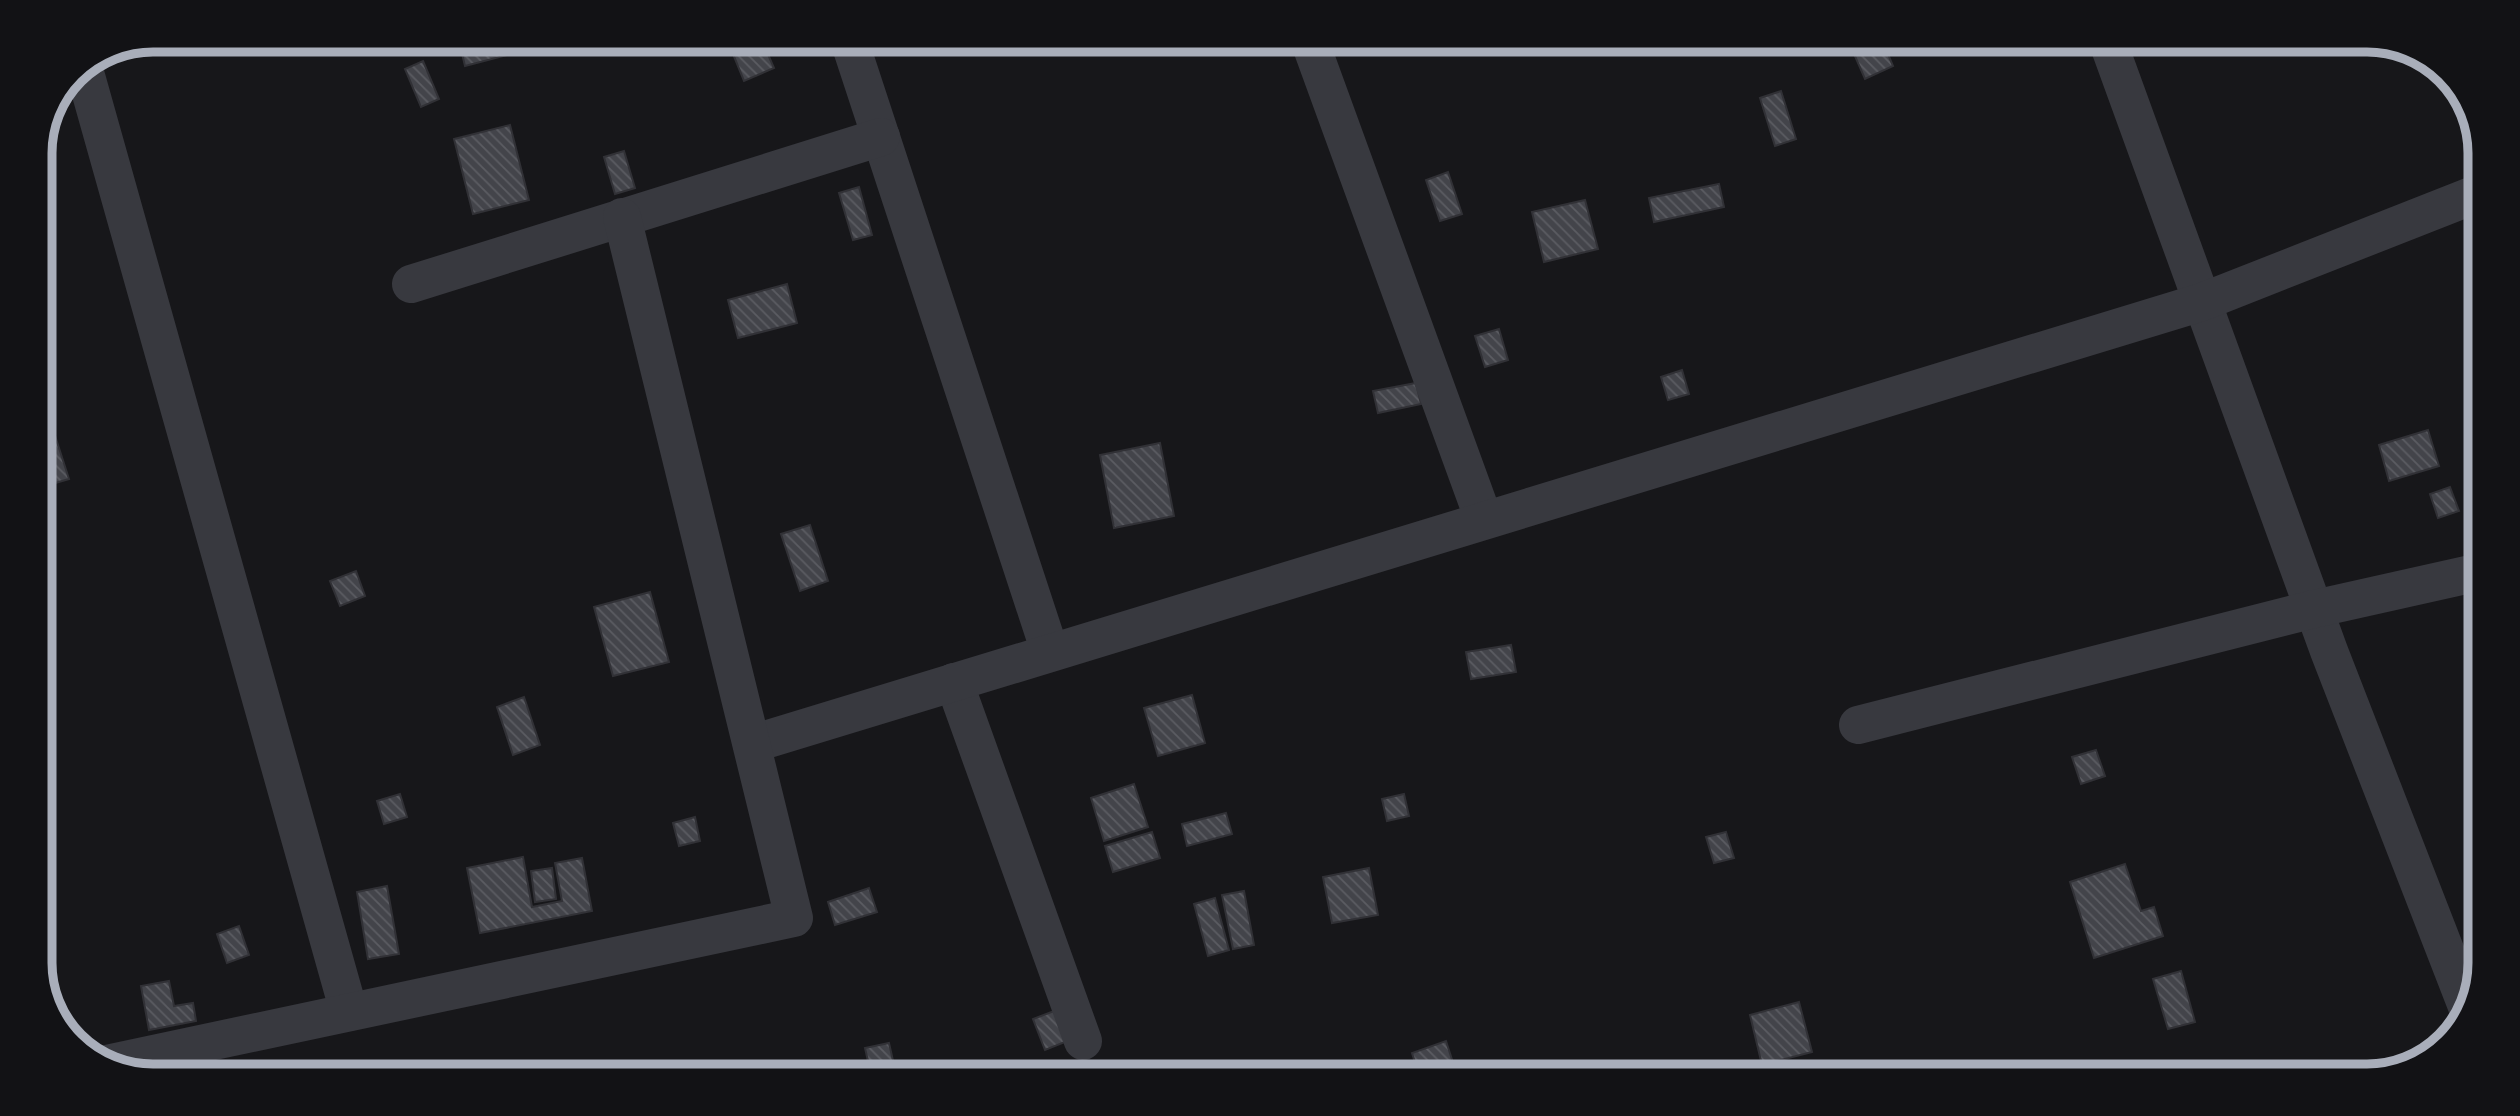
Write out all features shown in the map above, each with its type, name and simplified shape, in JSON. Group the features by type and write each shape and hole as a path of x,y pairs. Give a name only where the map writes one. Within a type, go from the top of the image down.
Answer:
{"street":[{"path":"853,52 1050,652"},
{"path":"1314,52 1484,520"},
{"path":"2111,52 2314,609 2462,995"},
{"path":"87,78 349,1012"},
{"path":"411,284 881,137"},
{"path":"752,744 2202,302 2467,197"},
{"path":"126,1060 794,918 622,217"},
{"path":"1858,725 2314,609 2468,575"},
{"path":"954,682 1083,1041"}],"building":[{"path":"462,52 519,52 465,66"},
{"path":"732,52 767,52 774,68 744,81"},
{"path":"1853,52 1887,52 1893,66 1865,79"},
{"path":"423,61 439,99 421,107 405,69"},
{"path":"1781,91 1796,139 1775,146 1760,98"},
{"path":"510,125 529,200 473,214 454,139"},
{"path":"624,151 635,188 615,194 604,157"},
{"path":"1448,172 1462,214 1440,221 1426,180"},
{"path":"1719,184 1724,207 1654,222 1649,198"},
{"path":"859,187 872,235 853,240 839,193"},
{"path":"1585,200 1598,249 1544,262 1532,212"},
{"path":"787,284 797,323 738,338 728,300"},
{"path":"1499,329 1508,360 1485,367 1475,336"},
{"path":"1682,370 1689,394 1668,400 1661,377"},
{"path":"1416,383 1421,404 1378,413 1373,391"},
{"path":"53,429 69,479 53,484"},
{"path":"2428,430 2439,466 2389,481 2379,445"},
{"path":"1160,443 1174,516 1114,528 1100,455"},
{"path":"2450,487 2459,511 2438,518 2430,494"},
{"path":"810,525 828,581 800,591 781,534"},
{"path":"356,571 365,596 340,606 330,581"},
{"path":"650,592 669,662 613,676 594,607"},
{"path":"1511,645 1516,672 1471,679 1466,652"},
{"path":"1192,695 1205,743 1158,756 1144,708"},
{"path":"524,697 540,745 513,755 497,707"},
{"path":"2096,750 2105,776 2081,784 2072,757"},
{"path":"1134,784 1148,827 1104,841 1091,798"},
{"path":"400,794 407,817 384,824 377,801"},
{"path":"1404,794 1409,816 1387,821 1382,799"},
{"path":"1226,813 1232,834 1187,846 1182,824"},
{"path":"695,817 700,841 679,846 673,823"},
{"path":"1152,832 1160,858 1113,872 1105,846"},
{"path":"1726,832 1734,858 1714,863 1706,837"},
{"path":"523,857 532,907 562,901 555,863 582,858 592,911 480,933 467,868"},
{"path":"2125,864 2141,911 2154,907 2163,936 2094,958 2070,882"},
{"path":"552,868 556,899 535,902 531,871"},
{"path":"1369,868 1378,915 1332,923 1323,877"},
{"path":"387,886 399,954 368,959 357,892"},
{"path":"869,888 877,912 835,925 828,902"},
{"path":"1244,891 1254,945 1233,949 1222,895"},
{"path":"1215,898 1229,950 1208,956 1194,904"},
{"path":"239,926 249,955 227,963 217,934"},
{"path":"2181,971 2195,1022 2168,1029 2153,979"},
{"path":"169,981 174,1006 193,1003 196,1021 149,1030 141,986"},
{"path":"1799,1002 1812,1052 1762,1064 1750,1015"},
{"path":"1054,1011 1065,1042 1045,1050 1033,1019"},
{"path":"1446,1041 1453,1064 1415,1064 1412,1053"},
{"path":"889,1043 894,1064 869,1064 865,1048"}]}
